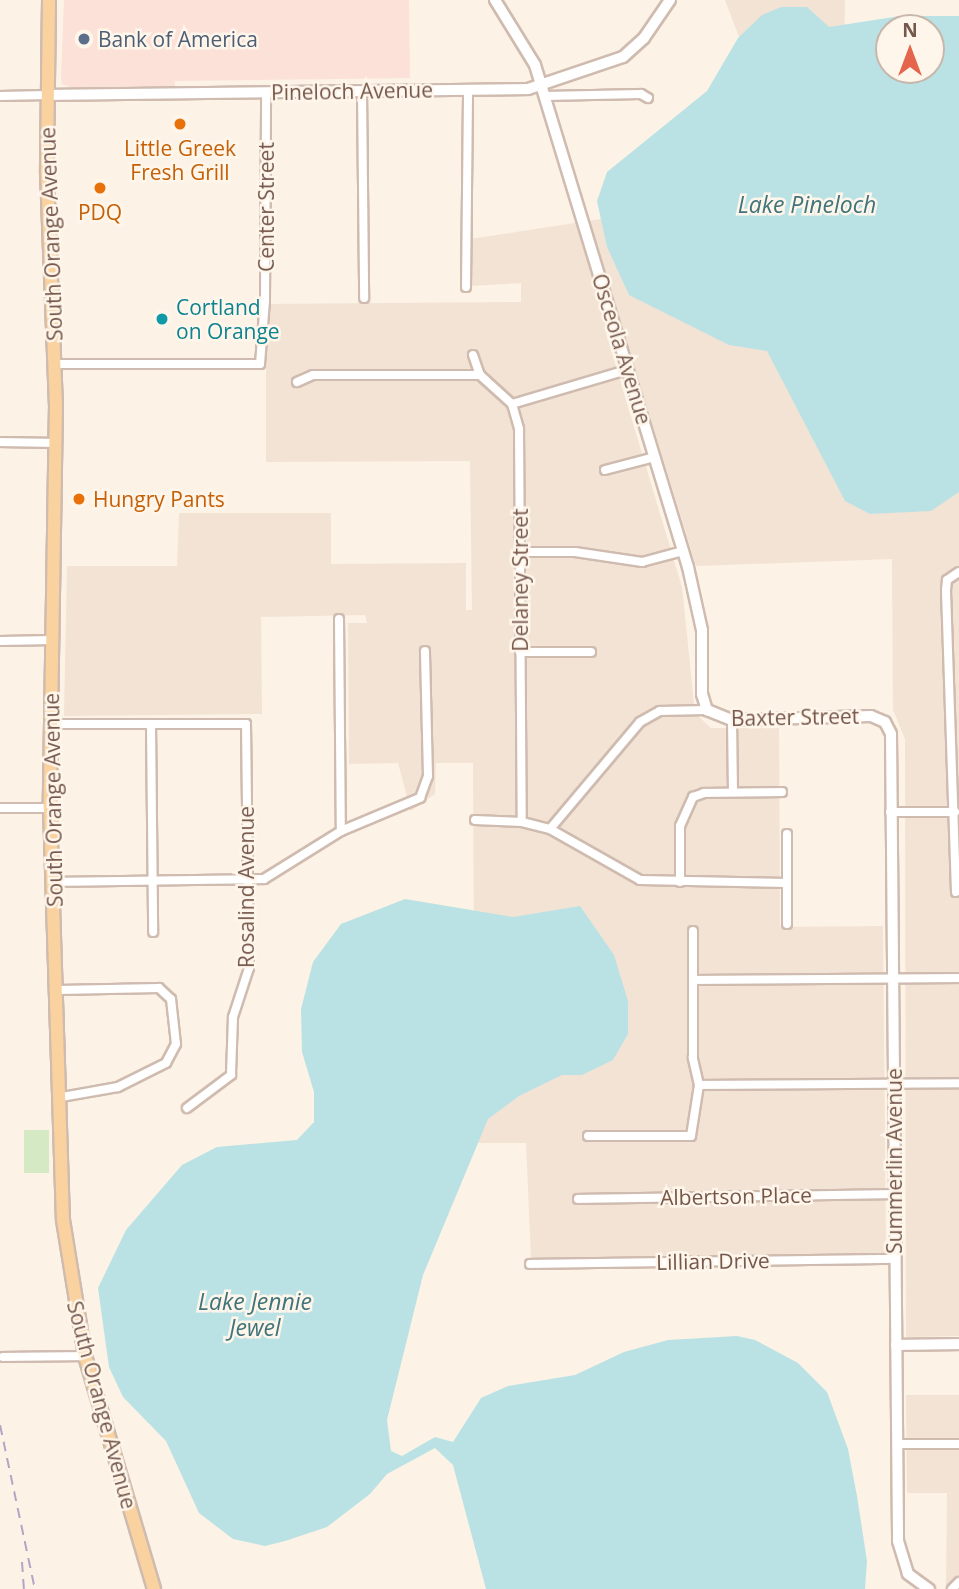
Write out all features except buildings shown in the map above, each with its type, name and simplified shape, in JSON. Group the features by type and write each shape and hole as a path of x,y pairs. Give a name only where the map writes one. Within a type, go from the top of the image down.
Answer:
{"main road":[{"name":"South Orange Avenue","path":"49,0 48,95 56,443 50,808 65,1249 85,1356 153,1589"}],"street":[{"name":"Osceola Avenue","path":"495,0 529,50 655,457 699,613 707,710"},
{"name":"Pineloch Avenue","path":"0,96 543,90 623,57 644,38 670,0"},
{"path":"466,287 468,90"},
{"path":"543,90 641,94 648,98"},
{"path":"362,91 364,298"},
{"name":"Center Street","path":"55,364 260,364 265,301 266,92"},
{"path":"473,355 481,374 512,404 627,370"},
{"path":"297,382 313,375 481,374"},
{"name":"Delaney Street","path":"512,404 519,429 522,822"},
{"path":"0,442 56,443"},
{"path":"605,471 655,457"},
{"path":"520,552 575,552 642,562 683,551"},
{"path":"956,892 955,674 946,590 947,580 959,572"},
{"path":"339,619 341,831"},
{"path":"0,641 53,640"},
{"path":"53,882 248,881 279,873 341,831 409,803 424,794 428,783 425,651"},
{"path":"520,652 591,652"},
{"name":"Baxter Street","path":"550,829 640,722 660,711 707,710 732,720 862,715 884,722"},
{"path":"732,720 733,792"},
{"name":"Summerlin Avenue","path":"884,722 891,734 899,1552 908,1574 929,1589"},
{"path":"52,724 151,724 153,932"},
{"name":"Rosalind Avenue","path":"151,724 246,724 249,968 233,1017 231,1075 187,1108"},
{"path":"680,882 680,826 693,797 733,792 782,792"},
{"path":"0,808 50,808"},
{"path":"890,812 955,812"},
{"path":"475,820 522,822 550,829 577,841 627,876 680,882 787,883"},
{"path":"787,834 787,924"},
{"path":"588,1136 691,1136 699,1085 693,1058 693,930"},
{"path":"694,980 959,978"},
{"path":"58,990 159,988 171,999 176,1044 168,1061 118,1087 61,1097"},
{"path":"699,1085 959,1083"},
{"name":"Albertson Place","path":"578,1199 895,1194"},
{"name":"Lillian Drive","path":"530,1264 895,1259"},
{"path":"896,1345 959,1344"},
{"path":"3,1357 85,1356"},
{"path":"897,1444 959,1444"},
{"path":"951,1589 959,1582"}],"shaded area":[{"path":"64,0 409,0 410,78 175,81 175,87 72,88 62,84 61,78"},
{"path":"725,0 845,0 844,87 759,90"},
{"path":"959,85 959,1336 906,1337 905,739 893,710 892,559 696,566 623,328 605,330 682,587 695,713 711,728 779,728 780,927 883,926 886,1253 531,1258 526,1143 475,1143 473,763 436,763 435,794 411,811 398,763 349,764 348,623 367,623 365,615 261,617 262,714 64,716 67,566 177,566 179,513 331,513 331,564 466,563 466,610 472,610 470,461 266,462 266,304 521,302 521,283 470,286 470,239 889,175"},
{"path":"906,1395 959,1395 959,1589 946,1587 947,1493 907,1493"}],"green space":[{"path":"24,1130 49,1130 49,1173 24,1173"}],"water":[{"name":"Lake Pineloch","path":"781,7 807,7 829,27 875,20 875,84 945,84 945,16 959,16 959,492 931,511 870,514 845,501 767,351 729,345 629,295 607,247 597,201 607,172 707,91 738,38 762,15"},
{"name":"Lake Jennie Jewel","path":"405,899 513,917 580,906 614,955 628,1001 628,1034 613,1060 582,1075 562,1075 519,1096 488,1119 423,1275 387,1420 391,1451 402,1456 435,1437 453,1442 481,1398 508,1386 575,1375 624,1352 668,1340 737,1336 755,1340 798,1363 827,1392 848,1449 867,1561 865,1589 486,1589 453,1465 435,1448 387,1474 370,1494 327,1527 285,1541 265,1546 233,1539 199,1513 166,1441 123,1397 109,1367 98,1288 126,1230 182,1165 217,1147 297,1140 314,1122 314,1092 302,1052 301,1009 313,962 341,924"}],"railway":[{"path":"0,1425 35,1589"},
{"path":"22,1562 24,1589"}],"place":[{"name":"Bank of America","path":"84,39"},
{"name":"Little Greek Fresh Grill","path":"180,124"},
{"name":"PDQ","path":"100,188"},
{"name":"Cortland on Orange","path":"162,319"},
{"name":"Hungry Pants","path":"79,499"}]}
